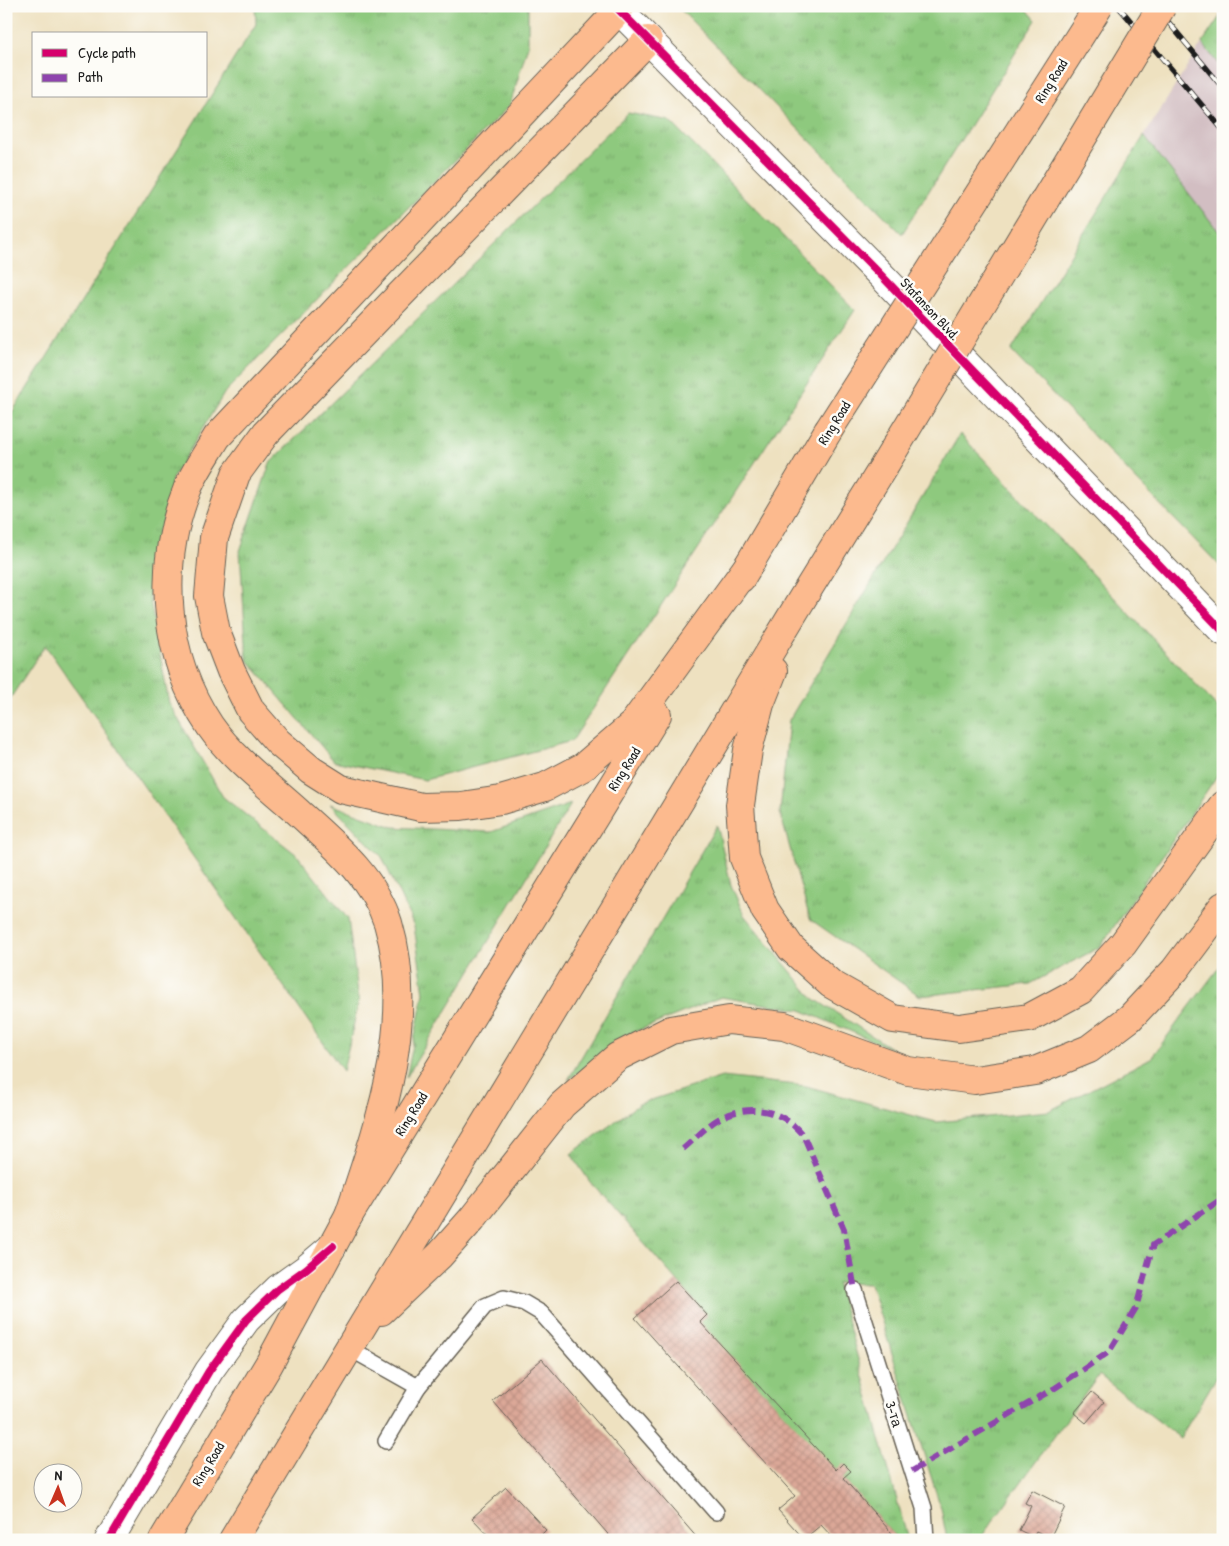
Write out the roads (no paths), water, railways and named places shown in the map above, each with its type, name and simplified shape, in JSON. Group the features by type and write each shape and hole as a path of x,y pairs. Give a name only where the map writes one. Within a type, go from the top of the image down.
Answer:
{"highway":[{"name":"Ring Road","path":"163,1540 269,1364 349,1214 751,562 828,431 1098,6"},
{"path":"233,1540 1162,6"},
{"path":"349,1214 378,1128 400,1010 397,958 387,922 376,896 353,864 241,762 211,727 188,688 173,642 168,593 172,537 187,489 217,437 617,8"},
{"path":"648,40 303,394 266,433 236,474 214,538 209,596 216,632 231,672 251,711 278,742 311,770 341,788 382,799 422,807 461,806 501,800 545,787 584,767 633,724 751,562"},
{"path":"802,599 760,704 748,750 740,806 744,858 764,910 791,948 831,984 893,1019 959,1028 1029,1018 1081,990 1128,937 1223,805"},
{"path":"354,1339 447,1248 562,1105 617,1057 671,1030 729,1020 784,1026 908,1071 974,1080 1035,1071 1089,1049 1130,1018 1175,970 1223,906"}],"street":[{"name":"Stafanson Blvd.","path":"617,8 878,272 1223,631"},
{"path":"109,1540 209,1371 246,1320 278,1289 333,1246"}],"lane":[{"name":"3-та","path":"855,1290 924,1508 926,1540"},
{"path":"386,1441 418,1387 484,1306 504,1298 524,1303 541,1313 716,1512"},
{"path":"354,1339 418,1387"}],"railway":[{"path":"1118,6 1223,130"},
{"path":"1155,6 1223,88"}]}
